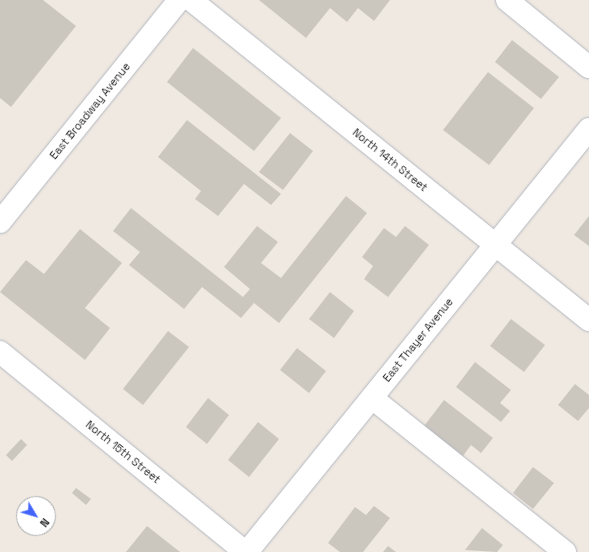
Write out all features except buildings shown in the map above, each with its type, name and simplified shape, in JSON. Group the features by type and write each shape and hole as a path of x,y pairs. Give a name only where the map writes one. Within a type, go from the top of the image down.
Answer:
{"street":[{"name":"East Broadway Avenue","path":"0,222 179,0"},
{"name":"North 14th Street","path":"191,0 496,244 587,314"},
{"path":"507,0 589,66"},
{"name":"East Thayer Avenue","path":"246,552 589,129"},
{"name":"North 15th Street","path":"0,352 246,552"},
{"path":"372,398 565,552"}]}
